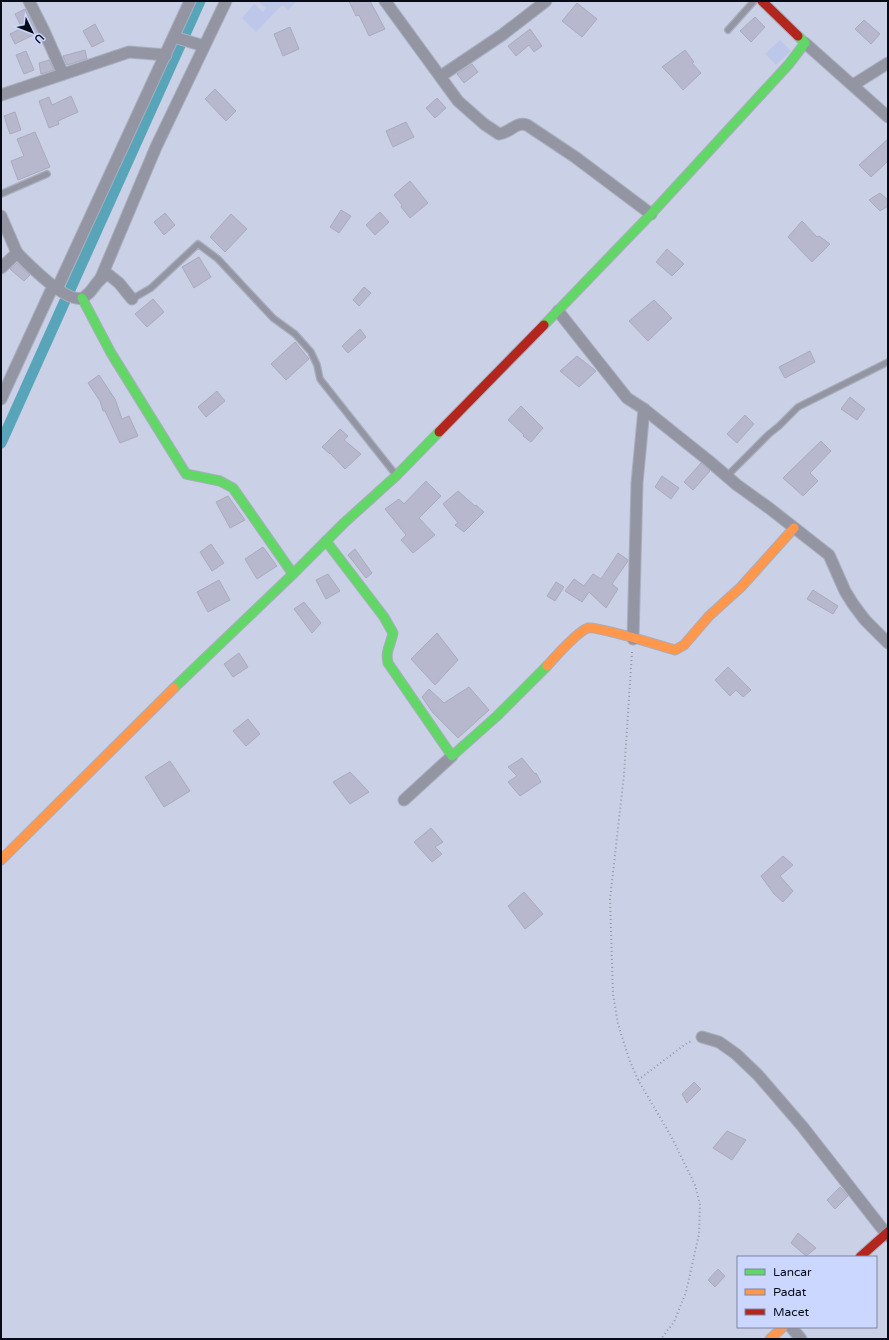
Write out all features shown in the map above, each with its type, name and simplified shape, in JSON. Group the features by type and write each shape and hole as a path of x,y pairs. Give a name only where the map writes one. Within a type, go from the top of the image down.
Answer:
{"street":[{"path":"29,1 63,74"},
{"path":"1,399 57,289 175,37 190,1"},
{"path":"100,280 156,147 226,1"},
{"path":"385,1 458,101 484,124 499,134 508,132 516,125 523,123 527,124 575,157 651,214"},
{"path":"441,76 502,35 546,1"},
{"path":"762,1 888,117"},
{"path":"175,37 204,46"},
{"path":"1,860 150,711 344,523 396,476 651,214 789,64 805,42"},
{"path":"1,95 129,52 166,55"},
{"path":"854,85 888,63"},
{"path":"1,216 17,253 57,289 79,298 111,353 186,474 220,481 233,488 293,574"},
{"path":"1,268 17,253"},
{"path":"79,298 89,292 100,280 106,276 110,276 114,278 132,299"},
{"path":"558,311 627,398 644,409 829,555 845,591 853,604 865,620 888,643"},
{"path":"633,639 637,483 644,409"},
{"path":"404,800 496,716 578,634 588,628 603,630 675,650 684,645 709,616 741,587 794,528"},
{"path":"326,541 384,617 393,633 391,644 386,654 388,663 452,756"},
{"path":"702,1037 719,1042 736,1054 758,1074 802,1126 887,1234 861,1256"},
{"path":"770,1339 782,1328"},
{"path":"792,1328 801,1339"}],"lane":[{"path":"728,30 754,1"},
{"path":"1,194 47,174"},
{"path":"132,299 151,288 198,244 218,259 273,318 295,334 311,352 317,365 320,379 396,476"},
{"path":"727,476 768,434 779,426 798,407 888,362"}],"path":[{"path":"633,639 624,775 610,900 613,994 618,1024 629,1059 638,1080 671,1136 695,1185 700,1204 699,1234 686,1292 674,1322 661,1339"},
{"path":"638,1080 686,1043 702,1037"}],"shaded area":[{"path":"258,1 297,1 288,10 282,5 256,32 242,18 254,4 263,12 266,8"},
{"path":"780,40 791,51 776,65 765,54"}],"building":[{"path":"349,1 370,1 385,29 369,36 359,15 356,16"},
{"path":"577,3 597,19 582,37 562,21"},
{"path":"25,9 37,33 15,44 10,34 22,28 15,14"},
{"path":"755,17 765,27 751,42 740,31"},
{"path":"864,20 880,34 871,44 855,29"},
{"path":"95,24 104,41 92,47 83,31"},
{"path":"290,27 299,49 283,56 274,34"},
{"path":"530,29 542,46 534,52 529,45 516,56 508,46"},
{"path":"85,50 87,59 67,65 63,56"},
{"path":"685,50 694,62 692,63 701,73 683,90 662,67"},
{"path":"26,51 34,70 24,74 16,55"},
{"path":"49,60 54,70 41,74 39,63"},
{"path":"472,64 478,72 464,83 457,74"},
{"path":"215,89 236,111 226,121 205,99"},
{"path":"71,96 78,112 58,121 59,124 49,128 39,101 49,97 52,105"},
{"path":"437,98 446,108 435,118 426,108"},
{"path":"15,112 21,130 10,134 4,116"},
{"path":"406,122 414,137 393,147 386,131"},
{"path":"35,132 50,167 18,180 11,161 24,156 17,139"},
{"path":"888,139 888,161 871,177 859,165"},
{"path":"410,181 428,203 410,218 394,195"},
{"path":"880,193 888,200 888,206 880,211 869,200"},
{"path":"341,210 351,216 339,233 330,227"},
{"path":"380,212 389,222 375,235 366,225"},
{"path":"165,213 175,225 164,235 154,222"},
{"path":"231,214 247,229 225,252 210,237"},
{"path":"802,221 817,237 819,236 830,244 812,262 788,237"},
{"path":"667,249 684,264 672,276 656,262"},
{"path":"199,257 211,277 194,288 182,267"},
{"path":"17,263 30,275 24,281 10,269"},
{"path":"364,287 371,293 359,306 353,300"},
{"path":"153,299 164,312 147,327 135,314"},
{"path":"654,300 672,318 648,341 629,321"},
{"path":"360,329 366,337 348,353 342,346"},
{"path":"295,342 309,359 286,380 271,364"},
{"path":"810,351 815,362 785,378 779,367"},
{"path":"577,356 596,371 579,387 560,371"},
{"path":"99,375 115,399 122,419 129,416 138,436 120,443 105,411 103,411 100,401 88,383"},
{"path":"217,391 225,401 206,417 198,407"},
{"path":"850,397 865,409 857,420 841,409"},
{"path":"521,406 543,428 531,442 508,420"},
{"path":"745,415 754,424 737,443 727,434"},
{"path":"340,429 348,436 344,440 361,454 345,469 322,447"},
{"path":"821,441 831,451 810,473 818,481 803,496 783,478"},
{"path":"701,463 710,471 693,490 684,482"},
{"path":"662,476 679,488 671,499 655,487"},
{"path":"426,481 441,496 419,518 435,535 413,553 401,540 406,535 385,509 399,499 404,504"},
{"path":"458,491 484,512 464,532 455,525 458,523 443,504"},
{"path":"228,496 245,520 230,528 216,502"},
{"path":"211,544 224,563 212,571 200,552"},
{"path":"263,547 277,566 257,579 245,559"},
{"path":"355,549 372,573 366,578 348,555"},
{"path":"618,553 628,561 612,584 618,589 606,608 589,592 582,602 565,591 574,579 584,586 593,574 601,579"},
{"path":"328,574 340,591 326,599 316,580"},
{"path":"219,580 230,600 208,612 197,592"},
{"path":"556,582 564,587 555,601 547,596"},
{"path":"813,590 838,606 833,614 807,599"},
{"path":"304,602 321,623 312,633 294,609"},
{"path":"437,633 458,660 435,685 411,659"},
{"path":"239,653 248,667 233,677 224,664"},
{"path":"728,667 751,690 743,697 736,690 730,696 715,680"},
{"path":"469,687 489,710 458,738 433,713 422,697 429,689 444,703"},
{"path":"248,719 260,734 246,746 233,731"},
{"path":"522,758 535,774 536,773 541,782 520,796 508,782 517,776 508,767"},
{"path":"170,761 190,791 164,807 145,777"},
{"path":"350,772 369,792 350,804 333,782"},
{"path":"431,828 443,842 435,847 442,854 432,862 414,842"},
{"path":"783,856 793,865 780,876 793,891 783,902 774,894 761,876"},
{"path":"524,892 543,914 525,929 508,906"},
{"path":"694,1082 701,1089 687,1103 682,1094"},
{"path":"727,1131 746,1140 732,1160 713,1148"},
{"path":"840,1187 848,1196 835,1209 827,1200"},
{"path":"798,1233 816,1248 806,1256 791,1243"},
{"path":"718,1269 725,1276 715,1287 708,1280"}],"waterway":[{"path":"1,443 200,1"}],"traffic: fast":[{"path":"544,325 651,214 789,64 805,43 798,36"},
{"path":"82,298 111,353 186,474 220,481 233,488 293,574"},
{"path":"174,688 344,523 396,476 439,432"},
{"path":"326,541 384,617 393,633 388,651 388,663 452,756 497,716 547,666"}],"traffic: slow":[{"path":"547,666 573,639 588,628 616,633 675,650 684,645 709,616 741,587 794,528"},
{"path":"1,860 174,688"},
{"path":"770,1339 782,1328"}],"traffic: jam":[{"path":"762,1 798,36"},
{"path":"439,432 544,325"},
{"path":"861,1256 888,1232"}]}
